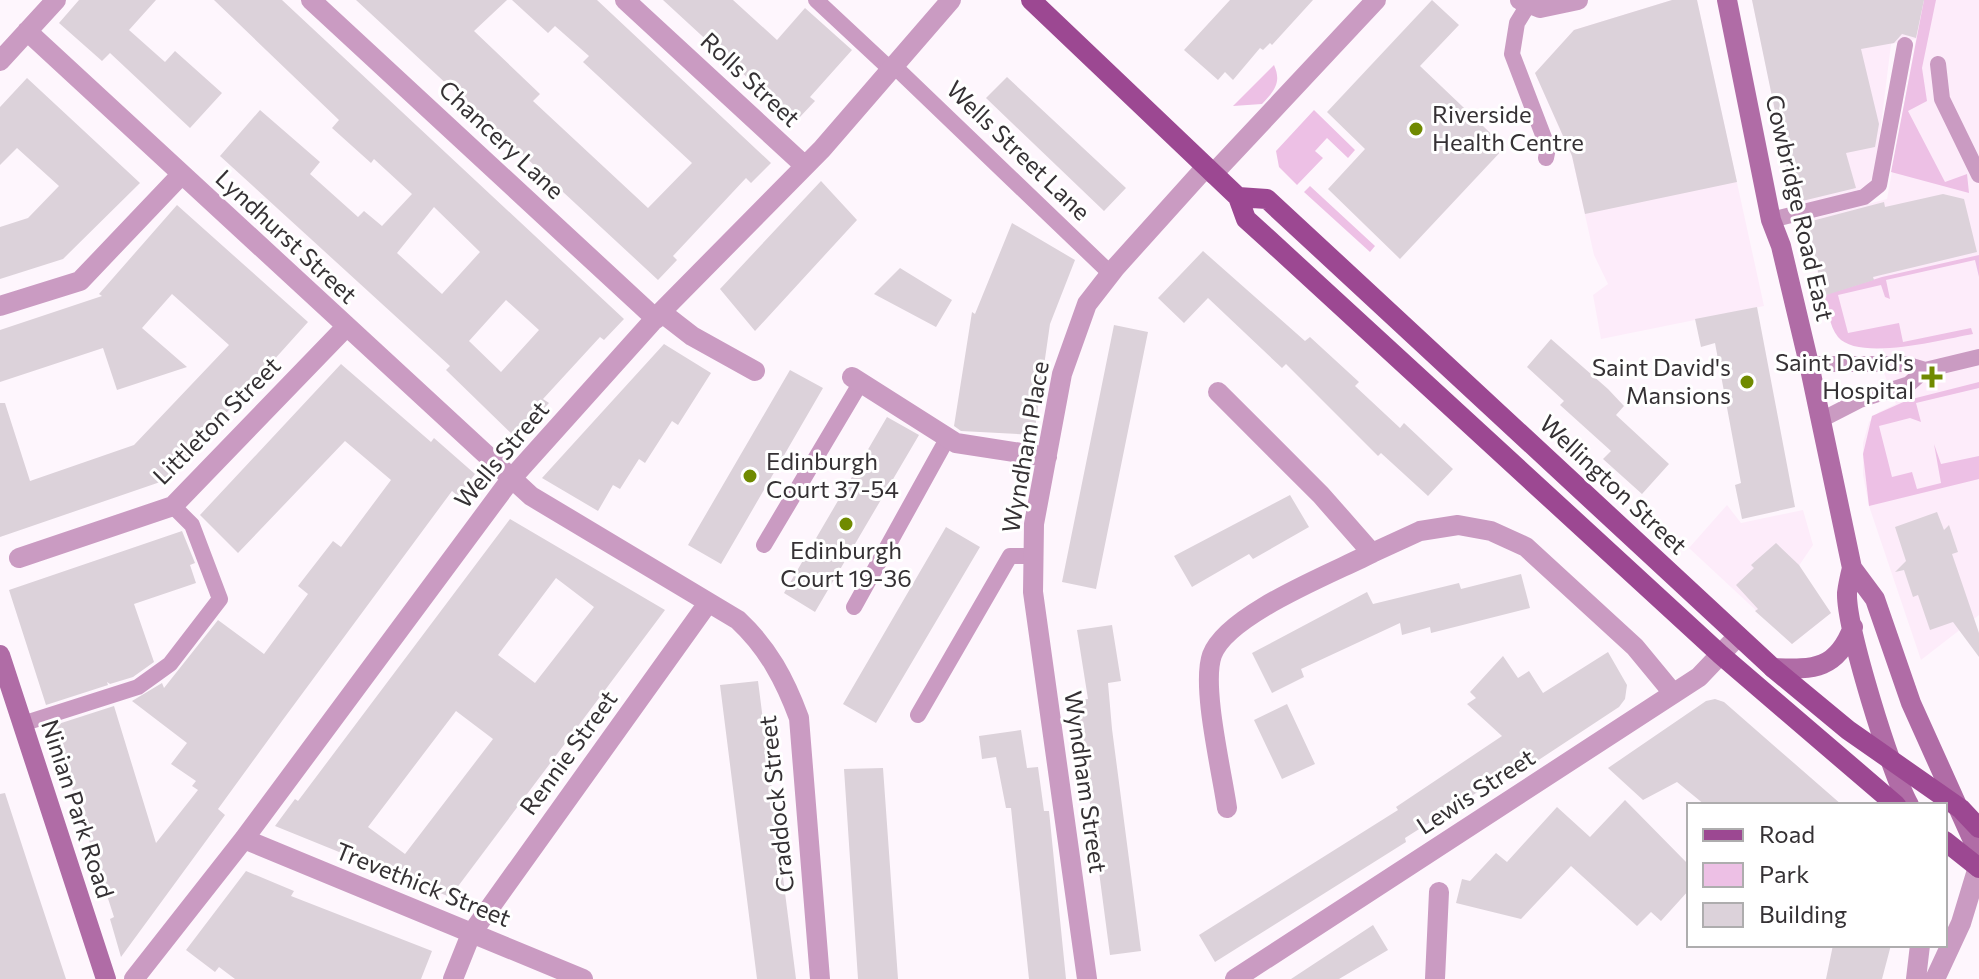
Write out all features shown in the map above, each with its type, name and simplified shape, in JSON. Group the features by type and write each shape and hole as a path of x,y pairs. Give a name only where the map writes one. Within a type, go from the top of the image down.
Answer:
{"main road":[{"name":"Wellington Street","path":"1031,0 1147,107 1238,197 1246,219 1721,655 1894,803"},
{"name":"Wellington Street","path":"1238,197 1267,199 1773,668 1848,730 1961,809"},
{"name":"Cowbridge Road East","path":"1961,809 1979,828"},
{"path":"1947,843 1978,868"}],"street":[{"path":"0,61 56,0"},
{"name":"Chancery Lane","path":"311,0 658,316 755,371"},
{"name":"Rolls Street","path":"625,0 805,166"},
{"name":"Wells Street","path":"134,979 244,839 511,479 658,316 805,166 951,0"},
{"name":"Wyndham Place","path":"1033,592 1034,524 1062,374 1087,304 1110,273 1376,0"},
{"path":"1524,3 1540,8 1578,0"},
{"name":"Cowbridge Road East","path":"1727,0 1771,220 1781,246 1809,364 1852,568 1847,594 1853,627 1891,759 1908,803"},
{"name":"Lyndhurst Street","path":"27,31 511,479"},
{"path":"0,306 80,281 181,175"},
{"name":"Littleton Street","path":"19,558 173,506 346,327"},
{"path":"856,379 947,439 1047,457"},
{"path":"1218,392 1321,495 1372,553"},
{"name":"Craddock Street","path":"511,479 531,496 738,620 762,643 788,687 799,718 820,979"},
{"path":"1227,808 1209,687 1212,655 1227,632 1372,553 1420,531 1458,525 1491,531 1526,547 1635,647 1673,693"},
{"name":"Cowbridge Road East","path":"1852,568 1875,599 1915,713 1961,809 1974,843 1978,868"},
{"name":"Wyndham Street","path":"1033,592 1087,979"},
{"name":"Rennie Street","path":"453,979 471,934 708,603"},
{"path":"1773,668 1811,669 1827,663 1842,651 1853,627"},
{"name":"Lewis Street","path":"1235,979 1699,677 1738,636"},
{"name":"Ninian Park Road","path":"0,655 106,979"},
{"name":"Trevethick Street","path":"244,839 583,979"},
{"path":"1935,979 1961,923 1978,868"},
{"path":"1435,979 1439,892"},
{"path":"1916,979 1920,947"}],"lane":[{"name":"Wells Street Lane","path":"816,0 891,66 1110,273"},
{"path":"1524,3 1512,54 1548,148 1546,158"},
{"path":"1771,220 1864,197 1879,185 1905,45"},
{"path":"1938,64 1942,99 1979,175"},
{"path":"1821,420 1860,400 1909,384 1925,370 1979,357"},
{"path":"1809,364 1905,364 1925,370"},
{"path":"764,545 856,379"},
{"path":"854,607 947,439"},
{"path":"22,724 138,687 170,664 220,599 192,525 173,506"},
{"path":"918,715 1010,556 1034,556"}],"shaded area":[{"path":"1672,0 1697,0 1764,306 1601,339 1593,295 1608,284 1594,255 1568,139 1564,139 1535,73 1574,30"},
{"path":"1752,0 1979,0 1979,615 1921,660 1869,506 1863,475 1863,443 1869,422 1879,412 1896,404 1884,373 1883,349 1847,343 1838,336 1822,296 1807,220 1887,199 1916,39 1891,44 1875,174 1868,184 1854,193 1796,209"},
{"path":"1727,505 1741,523 1803,510 1813,545 1798,567 1831,613 1792,644 1689,548"}],"green space":[{"path":"1924,0 1936,0 1922,68 1927,101 1908,111 1945,182 1967,174 1969,193 1891,172"},
{"path":"1274,65 1276,86 1262,104 1233,106"},
{"path":"1314,110 1355,150 1348,158 1327,138 1315,151 1323,158 1297,185 1279,167 1276,151"},
{"path":"1310,186 1375,246 1370,252 1304,192"},
{"path":"1979,255 1979,277 1975,260 1886,280 1890,299 1885,297 1881,285 1838,295 1848,333 1899,323 1903,342 1971,328 1973,334 1902,347 1864,348 1849,344 1835,333 1824,295 1882,277"},
{"path":"1979,382 1979,388 1916,403 1921,422 1910,418 1879,426 1892,477 1912,472 1917,489 1941,483 1934,444 1941,464 1979,456 1979,479 1869,506 1863,454 1872,416 1908,400"}],"building":[{"path":"79,0 156,0 129,30 165,62 175,51 222,93 190,128 110,53 102,61 59,23"},
{"path":"214,0 282,0 624,319 604,340 600,337 543,399 549,403 516,438 446,370 450,366 220,156 260,110 320,162 310,174 358,217 364,211 382,226 412,194 374,159 371,163 332,128 339,120","holes":["434,207 480,252 442,294 397,253","506,300 539,330 501,372 469,341"]},
{"path":"356,0 507,0 474,31 540,94 533,101 648,208 692,163 583,62 589,56 555,26 548,33 512,0 597,0 771,163 751,183 746,178 673,256 677,260 658,280"},
{"path":"663,0 733,0 777,40 805,8 852,50 810,97 815,101 799,118 790,117"},
{"path":"1230,0 1313,0 1272,45 1270,43 1263,50 1260,48 1233,80 1225,72 1218,80 1184,50"},
{"name":"Riverside Health Centre","path":"1432,0 1459,25 1420,66 1505,147 1400,259 1328,189 1365,149 1327,112"},
{"path":"1672,0 1697,0 1737,182 1585,214 1572,156 1535,73 1574,30"},
{"path":"1752,0 1924,0 1916,38 1902,34 1894,43 1861,49 1879,124 1875,147 1846,153 1856,188 1794,203"},
{"path":"1007,77 1126,188 1104,211 986,98"},
{"path":"27,78 140,183 63,259 0,279 0,227 28,218 59,186 17,148 0,165 0,107"},
{"path":"821,181 857,220 755,331 720,289"},
{"path":"1943,194 1964,199 1977,252 1873,277 1874,280 1823,296 1808,222 1884,202 1885,207"},
{"path":"177,205 308,322 166,480 0,537 0,403 5,403 30,481 134,445 229,345 172,294 142,328 187,367 117,390 103,348 0,382 0,330 102,296 99,294"},
{"path":"1012,223 1075,260 1050,324 1034,435 961,431 954,426 972,312 975,314"},
{"path":"1203,251 1305,341 1310,337 1359,382 1355,386 1400,428 1404,423 1453,469 1428,496 1381,453 1378,456 1286,364 1282,368 1208,298 1184,323 1158,298"},
{"path":"900,268 952,300 936,327 874,294"},
{"name":"Saint David's Mansions","path":"1757,307 1795,507 1742,519 1735,485 1741,483 1715,343 1701,347 1695,319"},
{"path":"1114,325 1148,332 1096,589 1062,582"},
{"path":"1551,339 1608,389 1624,406 1616,415 1669,464 1642,494 1603,459 1611,451 1560,405 1564,401 1527,367"},
{"path":"664,344 711,373 678,425 672,421 645,463 639,459 620,489 613,485 598,511 542,478"},
{"path":"341,364 431,442 434,438 475,474 458,496 452,491 282,721 218,809 225,815 121,957 110,919 114,917 52,726 114,706 156,843 198,790 192,786 196,781 171,764 187,743 132,701 162,683 164,688 218,620 264,654 308,594 298,586 333,541 341,547 391,480 345,441 238,553 200,515"},
{"name":"Edinburgh Court 37-54","path":"790,370 823,388 721,564 688,545"},
{"name":"Edinburgh Court 19-36","path":"887,417 919,435 815,612 784,593"},
{"path":"1290,495 1309,527 1253,559 1249,554 1192,587 1174,556"},
{"path":"1937,512 1944,530 1949,525 1958,552 1952,554 1979,633 1979,657 1953,622 1930,630 1918,595 1913,597 1904,570 1895,572 1906,561 1895,527"},
{"path":"510,519 665,610 450,897 275,826 295,799 298,801","holes":["556,578 594,607 535,683 498,655","456,711 493,739 405,854 368,827"]},
{"path":"946,527 980,547 876,723 843,704"},
{"path":"182,531 195,563 190,565 196,583 134,604 154,662 133,677 110,684 107,682 108,685 46,705 9,590"},
{"path":"1776,543 1799,565 1831,613 1792,644 1755,611 1758,609 1736,585 1754,568 1751,565"},
{"path":"1521,574 1530,608 1431,633 1430,627 1402,635 1400,623 1301,669 1304,677 1272,693 1252,653 1367,592 1373,604 1459,583 1461,589"},
{"path":"1112,625 1121,681 1108,683 1112,729 1141,951 1110,955 1082,743 1078,700 1088,699 1077,630"},
{"path":"1608,652 1627,685 1625,699 1619,707 1531,765 1527,758 1482,784 1484,788 1405,838 1406,842 1215,962 1199,935 1398,810 1396,807 1502,736 1467,704 1476,698 1470,692 1503,656 1518,678 1529,671 1543,693"},
{"path":"758,681 796,979 757,979 720,685"},
{"path":"1715,699 1724,702 1840,803 1703,803 1677,782 1643,800 1608,768 1706,701"},
{"path":"1287,704 1315,764 1282,779 1254,720"},
{"path":"1021,730 1027,768 1038,767 1044,811 1049,811 1066,979 1029,979 1011,808 1006,808 996,757 982,759 979,736"},
{"path":"883,768 898,979 858,979 844,769"},
{"path":"5,793 66,979 0,979 0,794"},
{"path":"1625,800 1687,863 1687,892 1661,921 1651,912 1637,926 1571,866 1521,919 1456,903 1462,879 1470,881 1496,853 1507,862 1557,807 1590,837"},
{"path":"246,871 294,891 291,896 432,951 421,979 235,979 219,967 215,972 186,950"},
{"path":"1373,925 1388,950 1339,979 1291,979"},
{"path":"1833,947 1890,947 1882,979 1826,979"}],"place":[{"name":"Riverside Health Centre","path":"1416,129"},
{"name":"Saint David's Hospital","path":"1932,377"},
{"name":"Saint David's Mansions","path":"1747,382"},
{"name":"Edinburgh Court 37-54","path":"750,476"},
{"name":"Edinburgh Court 19-36","path":"846,524"}]}
